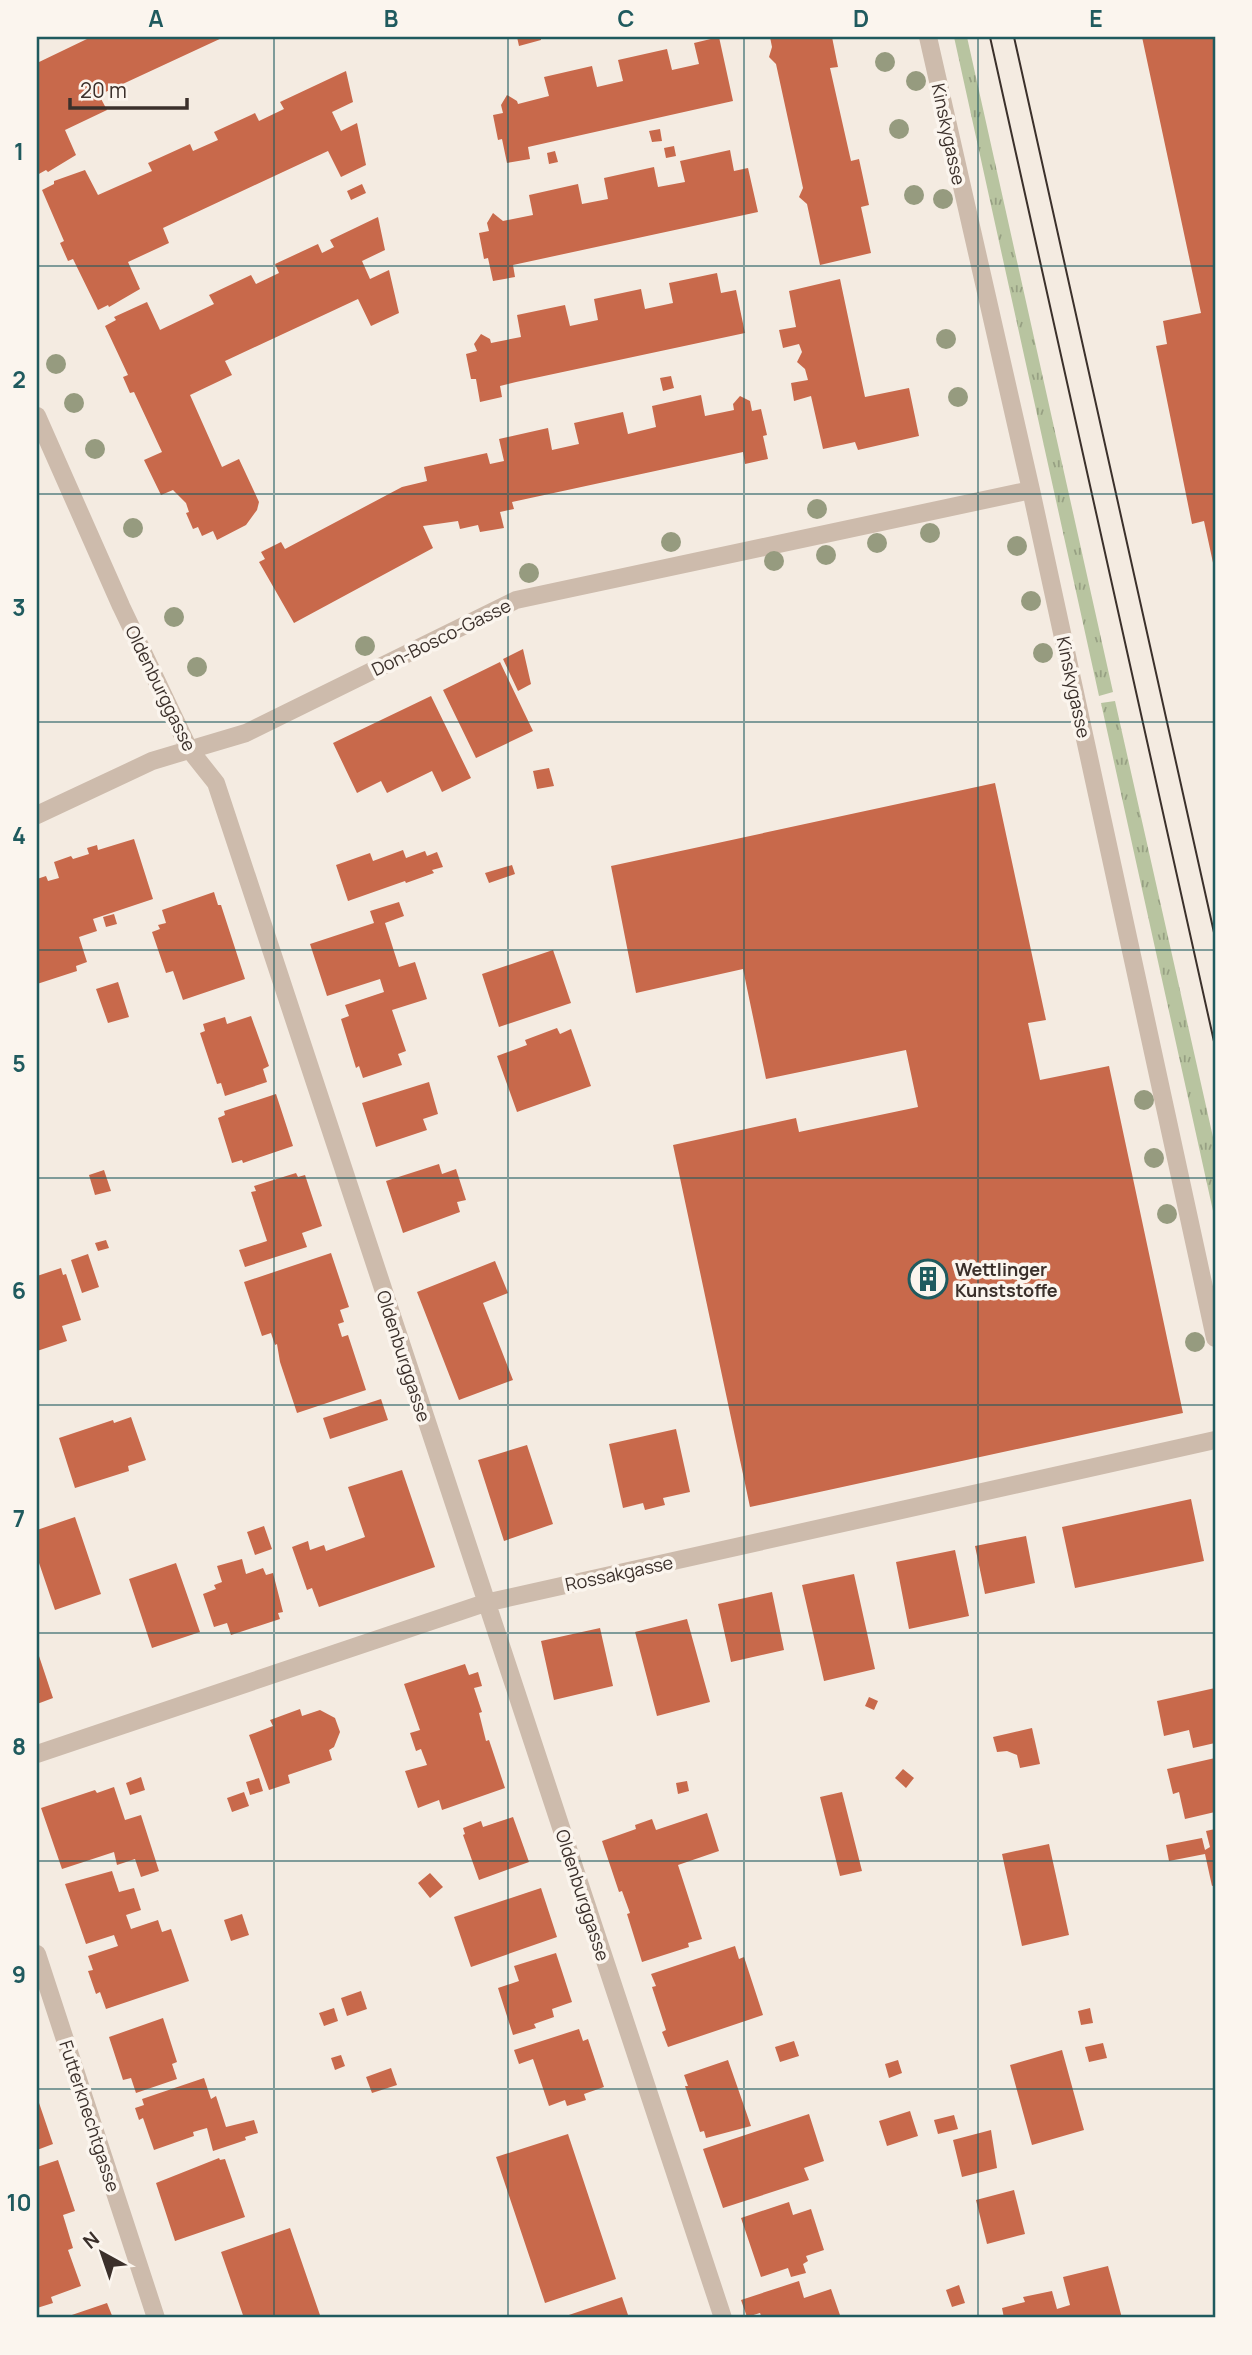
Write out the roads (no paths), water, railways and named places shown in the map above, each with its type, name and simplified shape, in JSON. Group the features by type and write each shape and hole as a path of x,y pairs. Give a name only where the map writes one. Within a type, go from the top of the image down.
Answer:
{"street":[{"name":"Kinskygasse","path":"928,37 1031,490 1215,1338"},
{"name":"Oldenburggasse","path":"37,416 121,606 189,749 216,783 723,2318"},
{"name":"Don-Bosco-Gasse","path":"37,815 152,761 246,733 516,600 1031,490"},
{"name":"Rossakgasse","path":"37,1754 485,1603 1215,1440"},
{"name":"Futterknechtgasse","path":"37,1954 156,2318"}],"tram line":[{"path":"990,37 1215,1046"},
{"path":"1014,37 1215,937"}],"place":[{"name":"Wettlinger Kunststoffe","path":"928,1279"}]}
